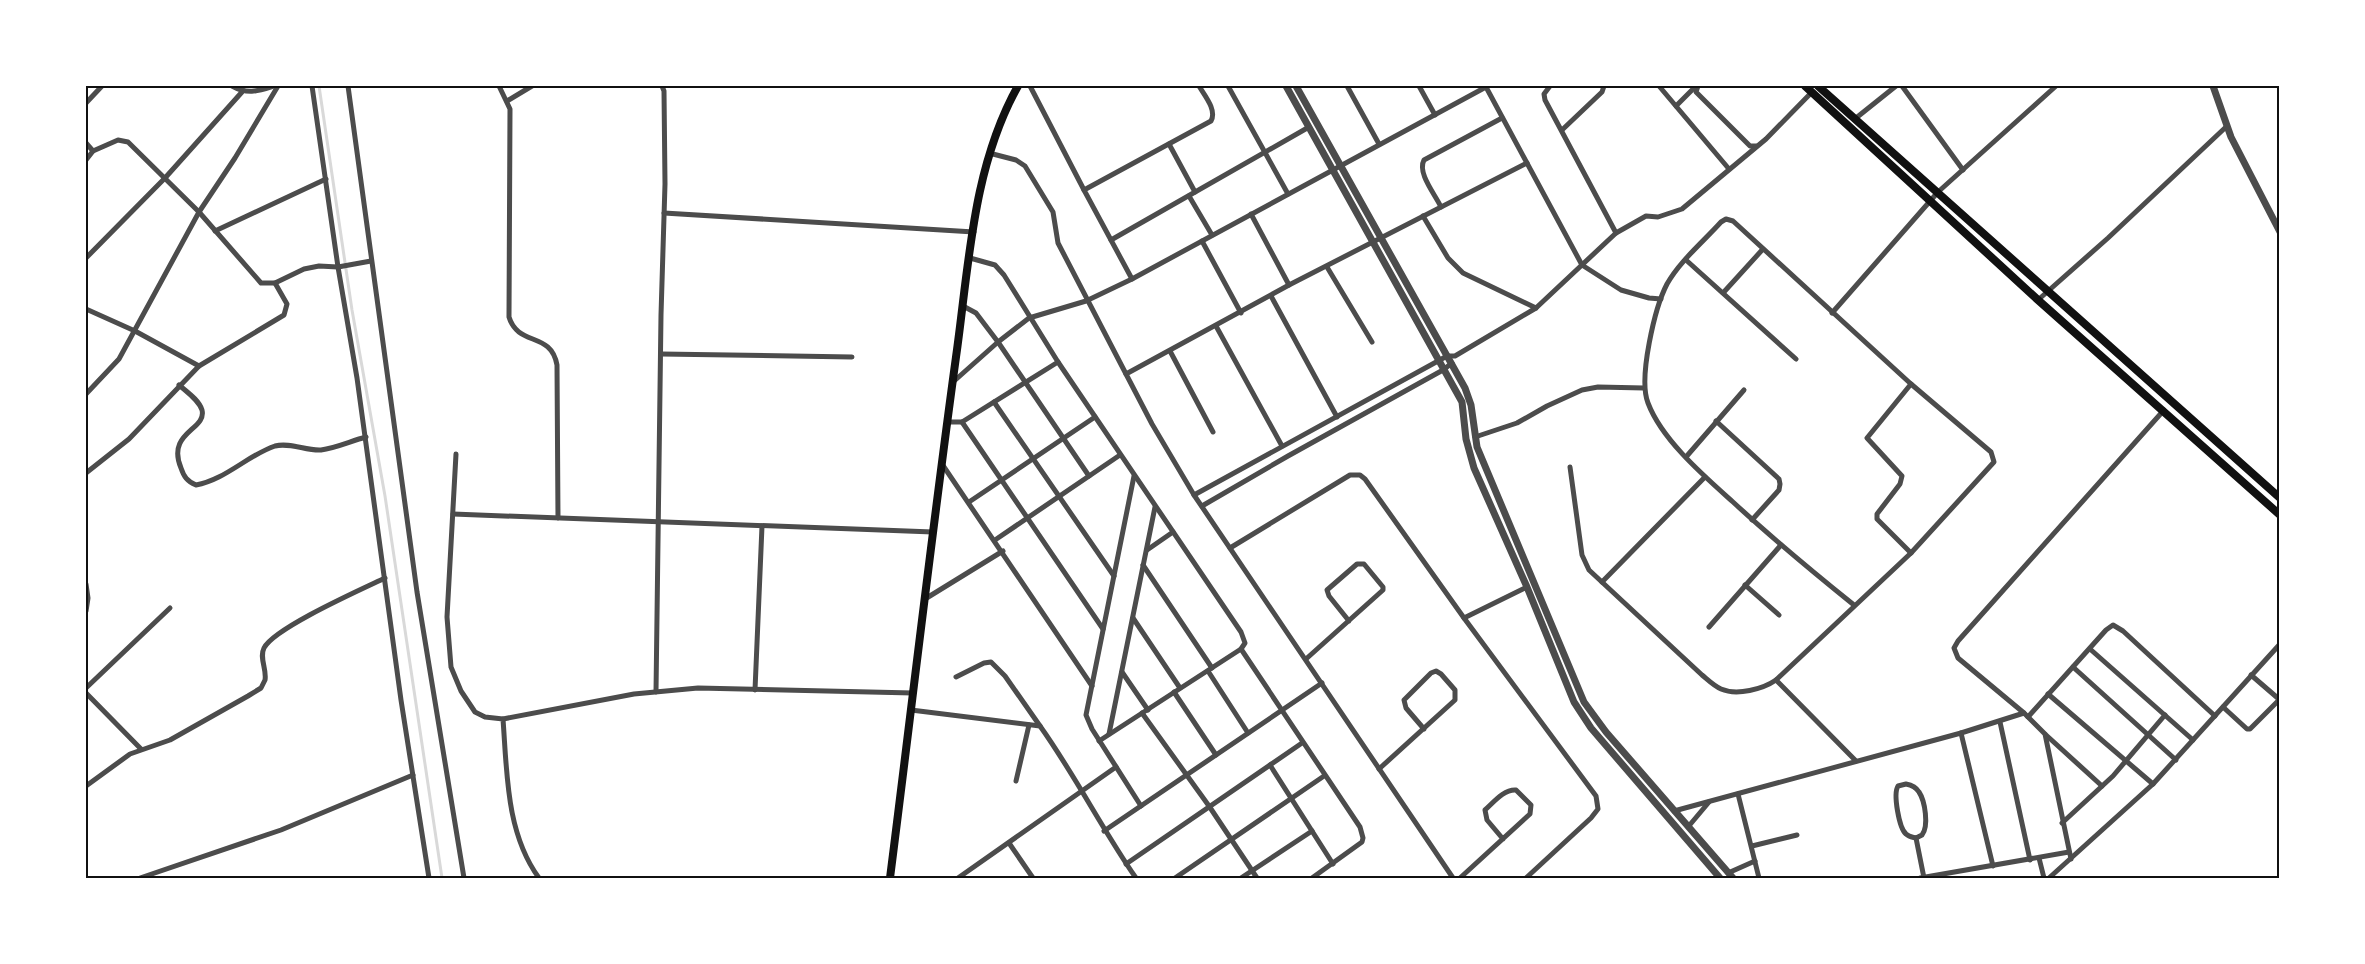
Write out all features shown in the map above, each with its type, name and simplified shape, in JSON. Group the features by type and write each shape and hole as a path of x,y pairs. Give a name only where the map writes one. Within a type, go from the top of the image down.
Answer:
{"main road":[{"path":"890,879 941,462 981,182 995,134 1018,86"},
{"path":"1813,87 1856,118 2280,498"},
{"path":"1813,87 2038,300 2280,515"}],"street":[{"path":"86,103 102,86"},
{"path":"232,86 242,92 253,93 276,86"},
{"path":"86,394 119,359 199,212 235,158 276,86"},
{"path":"312,86 338,267 366,437 429,879"},
{"path":"348,86 417,592 464,879"},
{"path":"499,86 510,109 509,317 515,330 549,346 555,352 558,518"},
{"path":"507,100 532,86"},
{"path":"656,692 664,213 664,91 662,86"},
{"path":"1030,86 1132,279"},
{"path":"1084,190 1211,122 1214,117 1213,111 1198,86"},
{"path":"1228,86 1288,194"},
{"path":"1286,86 1336,167"},
{"path":"1296,86 1336,167 1462,402 1466,439 1474,468 1582,717 1720,879"},
{"path":"1347,86 1379,144"},
{"path":"1419,86 1435,115"},
{"path":"953,382 1029,318 1086,301 1132,279 1486,86 1582,265 1621,290 1661,299"},
{"path":"1551,86 1544,94 1545,100 1616,232"},
{"path":"1562,130 1602,92 1604,86"},
{"path":"1659,86 1729,169"},
{"path":"1676,106 1697,86"},
{"path":"1697,86 1696,92 1750,146 1758,146"},
{"path":"1856,118 1896,86"},
{"path":"1902,86 1963,170"},
{"path":"1832,312 1938,192 2056,86"},
{"path":"2213,86 2227,126 2280,232"},
{"path":"1194,495 1447,356 1455,356 1536,308 1616,232 1646,216 1658,217 1682,209 1758,146 1813,87"},
{"path":"86,258 165,178 242,92"},
{"path":"1441,207 1423,172 1424,159 1502,118"},
{"path":"2038,300 2227,126"},
{"path":"1111,240 1310,127"},
{"path":"86,160 93,151 118,140 128,142 199,212 261,283 275,283 304,269 319,266 338,267 371,261"},
{"path":"86,143 93,151"},
{"path":"1169,144 1195,192"},
{"path":"989,153 1016,160 1025,166 1053,212 1058,243 1086,301 1152,424 1194,495 1453,879"},
{"path":"1126,374 1271,297 1289,285 1527,163"},
{"path":"215,231 326,179"},
{"path":"1189,196 1212,235"},
{"path":"664,213 974,232"},
{"path":"1251,214 1289,285"},
{"path":"1423,216 1448,258 1463,273 1536,308"},
{"path":"1570,467 1582,555 1589,570 1719,689 1725,691 1760,688 1776,680 1911,553 1994,462 1991,452 1911,384 1733,221 1726,219 1720,222 1674,274 1661,299 1646,360 1644,388 1652,412 1686,457 1705,477 1781,545 1854,605"},
{"path":"1376,240 1470,398 1475,437 1485,467 1584,702 1606,732 1730,876 1755,861"},
{"path":"1202,241 1241,313"},
{"path":"1723,293 1763,249"},
{"path":"970,258 1000,268 1029,318 1241,632 1245,643 1241,649 1099,741"},
{"path":"1686,260 1796,359"},
{"path":"1327,267 1372,342"},
{"path":"86,473 129,439 199,366 284,315 287,304 275,283"},
{"path":"1271,297 1337,417"},
{"path":"963,306 976,313 998,342 1089,476"},
{"path":"86,309 135,331 199,366"},
{"path":"1216,326 1282,446"},
{"path":"1170,351 1213,432"},
{"path":"661,354 852,357"},
{"path":"1202,506 1452,365 1455,356"},
{"path":"947,422 962,422 1058,362"},
{"path":"1911,384 1868,438 1902,476 1900,484 1877,514 1877,519 1911,553"},
{"path":"179,385 201,409 202,415 199,422 177,446 184,477 196,485 213,480 233,467 280,445 322,450 366,437"},
{"path":"1475,437 1517,423 1582,390 1598,387 1644,388"},
{"path":"1686,457 1744,390"},
{"path":"994,402 1114,576"},
{"path":"2103,786 2045,735 2026,715 1958,658 1954,648 2164,410"},
{"path":"969,502 1095,417"},
{"path":"1716,421 1779,479 1779,490 1752,520"},
{"path":"962,422 1103,629"},
{"path":"456,454 447,616 451,667 460,691 475,712 485,717 503,719 656,692 698,688 913,693"},
{"path":"995,540 1120,455"},
{"path":"941,462 1092,686"},
{"path":"1230,548 1350,475 1360,475 1596,796 1598,809 1591,818 1526,879"},
{"path":"1134,476 1086,715 1099,741 1141,806"},
{"path":"1602,582 1705,477"},
{"path":"1110,734 1155,507"},
{"path":"453,514 933,532"},
{"path":"755,690 762,526"},
{"path":"1147,550 1173,532"},
{"path":"1708,627 1781,545"},
{"path":"925,599 1003,551"},
{"path":"1306,659 1349,621 1384,589 1361,563 1328,590 1329,596 1349,621"},
{"path":"1143,566 1210,669 1248,733"},
{"path":"86,786 117,762 141,749 170,740 254,692 265,680 263,650 277,635 385,578"},
{"path":"86,584 88,598 86,611"},
{"path":"1745,585 1779,615"},
{"path":"1464,618 1527,587"},
{"path":"86,688 170,608"},
{"path":"1133,618 1180,688"},
{"path":"1674,810 2026,715 2110,626 2116,626 2215,716"},
{"path":"2049,879 2176,760 2280,644"},
{"path":"1241,649 1280,711 1360,827 1363,838 1357,846 1312,879"},
{"path":"2090,649 2193,740"},
{"path":"956,677 984,663 991,662 1005,676 1083,790 1104,831 1136,879"},
{"path":"2073,667 2176,760"},
{"path":"1379,769 1424,729 1456,696 1455,690 1442,674 1436,671 1431,673 1404,700 1406,708 1424,729"},
{"path":"1122,672 1145,711 1257,879"},
{"path":"2223,707 2247,729 2250,729 2279,700 2252,675"},
{"path":"1776,680 1856,761"},
{"path":"1104,831 1322,683"},
{"path":"86,693 141,749"},
{"path":"1174,693 1216,754"},
{"path":"2048,694 2152,784"},
{"path":"911,710 1040,726"},
{"path":"2062,823 2127,761 2165,715"},
{"path":"503,719 508,785 516,828 521,848 539,879"},
{"path":"2000,722 2030,860"},
{"path":"1016,781 1029,724"},
{"path":"1961,733 1993,866"},
{"path":"2045,735 2071,859"},
{"path":"1126,864 1302,743"},
{"path":"1270,765 1333,864"},
{"path":"958,879 1116,767"},
{"path":"140,879 281,830 413,775"},
{"path":"1174,879 1324,776"},
{"path":"1898,786 1913,786 1919,792 1927,824 1922,835 1916,838 1905,833 1902,827 1895,794 1898,786"},
{"path":"1460,879 1530,814 1531,805 1516,789 1505,792 1485,810 1486,820 1503,839"},
{"path":"1738,794 1759,879"},
{"path":"1688,826 1710,801"},
{"path":"1241,879 1312,831"},
{"path":"1752,846 1797,835"},
{"path":"1916,838 1924,878"},
{"path":"1009,843 1033,879"},
{"path":"1920,879 2069,852"},
{"path":"2039,858 2044,879"},
{"path":"1962,871 1964,879"}],"waterway":[{"path":"319,86 352,310 385,496 442,878"}]}
